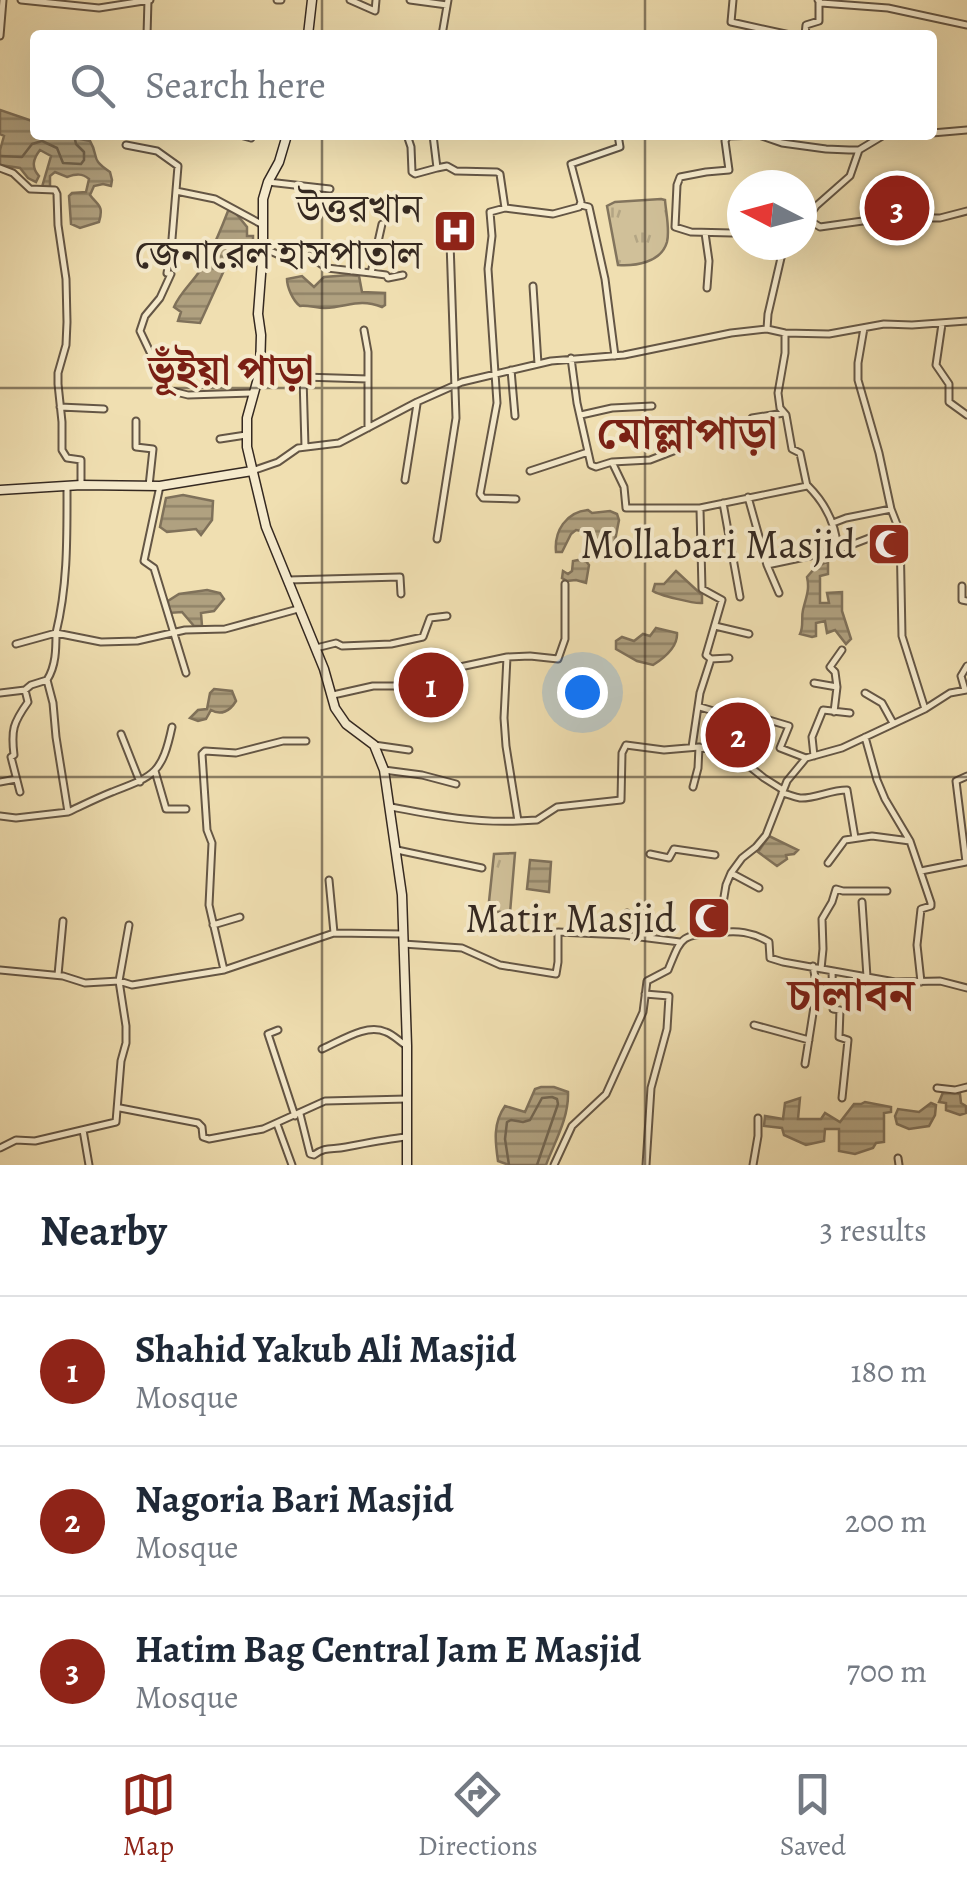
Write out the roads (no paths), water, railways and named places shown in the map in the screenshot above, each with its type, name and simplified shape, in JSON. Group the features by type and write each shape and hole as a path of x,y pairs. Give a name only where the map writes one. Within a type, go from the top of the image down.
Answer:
{"main road":[{"path":"309,30 312,0"},
{"path":"286,140 263,199 260,371 246,418 246,435 266,526 336,708 346,724 374,745 384,770 402,894 407,1165"},
{"path":"0,490 160,486 252,471"}],"street":[{"path":"0,36 3,0"},
{"path":"21,0 99,8 149,0 147,30"},
{"path":"350,0 376,12 376,0"},
{"path":"410,0 448,3 443,30"},
{"path":"733,0 731,22 767,30"},
{"path":"806,30 806,25 819,20 818,1 888,8 967,24"},
{"path":"937,133 967,130"},
{"path":"409,140 413,173 446,166 456,171 498,172 506,208"},
{"path":"433,140 436,168"},
{"path":"581,205 571,164 620,147 619,140"},
{"path":"725,140 728,170 680,177 675,227 690,232 727,233"},
{"path":"773,140 826,150 859,150 876,140"},
{"path":"803,145 804,140"},
{"path":"126,144 157,151 178,166 166,273 171,274 141,324 142,338 168,390 188,395 252,394"},
{"path":"817,205 850,176 859,150"},
{"path":"0,168 13,173 30,189 55,190 58,194 67,322 66,345 58,373 62,450 66,458 80,460 81,486"},
{"path":"268,182 330,190"},
{"path":"176,191 215,199 263,224"},
{"path":"516,498 482,498 480,494 497,403 488,269 492,210 553,214 581,205 589,207 605,279 615,356"},
{"path":"817,226 884,218 940,218 967,211"},
{"path":"371,273 382,224"},
{"path":"705,233 708,288"},
{"path":"438,538 454,433 456,384 450,242"},
{"path":"263,248 291,260 306,254 327,268 388,278 403,275"},
{"path":"767,329 781,260"},
{"path":"533,286 538,364"},
{"path":"252,471 278,462 298,448 339,443 456,384 538,364 615,356 731,332 767,329 829,334 884,324 967,320"},
{"path":"942,324 936,365 949,384 949,402 967,416"},
{"path":"864,328 858,363 860,395 900,532 902,636 926,709"},
{"path":"364,330 368,352 368,428"},
{"path":"785,333 779,403 786,415 792,450 800,453 808,486 827,509 838,550"},
{"path":"571,358 593,467 650,460 676,450"},
{"path":"511,370 515,416"},
{"path":"305,447 303,377 368,380"},
{"path":"405,480 418,402"},
{"path":"581,415 612,408 652,406"},
{"path":"60,407 104,409"},
{"path":"752,418 784,413"},
{"path":"136,421 136,447 153,449 149,486"},
{"path":"220,439 246,435"},
{"path":"530,471 588,452"},
{"path":"612,462 624,487 626,508 700,508 808,486"},
{"path":"67,486 64,603 48,680 68,812"},
{"path":"160,486 144,561 154,568 186,673"},
{"path":"748,497 778,593"},
{"path":"723,503 740,598"},
{"path":"700,508 702,589 722,600 706,655 711,659 729,658"},
{"path":"833,524 891,508"},
{"path":"767,565 900,532"},
{"path":"288,580 400,577 401,594"},
{"path":"333,696 374,686 410,686 440,678 460,667 508,657 558,658 566,639 565,584"},
{"path":"962,586 962,600 967,600"},
{"path":"16,644 56,633 118,642 225,629 298,609"},
{"path":"314,648 336,643 342,646 406,642 422,638 430,618 446,616"},
{"path":"715,626 749,634"},
{"path":"834,712 836,672 830,666 842,650"},
{"path":"508,657 504,718 518,821"},
{"path":"694,787 700,693 711,659"},
{"path":"718,933 731,874 766,835 794,770 810,757 842,748 926,709 950,693 966,690 962,676 967,666"},
{"path":"0,692 25,690 48,680"},
{"path":"814,683 837,687"},
{"path":"20,792 11,757 12,729 28,702 25,690"},
{"path":"865,693 882,703 893,722"},
{"path":"699,706 737,718 742,712 789,726 780,748 810,757"},
{"path":"810,757 812,737 823,710 850,714"},
{"path":"0,816 68,812 140,782 155,770 169,744 172,726"},
{"path":"120,734 140,782"},
{"path":"865,737 885,799 910,841 931,902 931,906 920,909 916,945 921,982"},
{"path":"224,970 208,905 212,843 201,772 202,754 236,753 283,741 306,742"},
{"path":"374,745 409,750"},
{"path":"391,807 459,820 537,820 557,807 621,800 622,753 626,746 664,750 695,747 734,754 782,791 802,798 846,790 855,838"},
{"path":"155,770 166,809 186,809"},
{"path":"384,770 456,784"},
{"path":"921,872 966,860 956,782 967,776"},
{"path":"0,782 16,779"},
{"path":"828,863 845,840 872,836 910,841"},
{"path":"650,854 669,858 674,849 715,855"},
{"path":"396,850 482,868"},
{"path":"956,864 967,865"},
{"path":"731,874 759,888"},
{"path":"329,880 334,933"},
{"path":"805,1064 817,968 824,948 822,919 836,888 887,891"},
{"path":"862,902 867,978"},
{"path":"624,936 627,913"},
{"path":"213,925 240,916"},
{"path":"58,975 62,921"},
{"path":"0,1148 16,1140 35,1141 114,1124 126,1043 120,981 129,925"},
{"path":"554,1165 572,1126 606,1094 643,1012 647,980 668,970 680,942 690,935 737,930 769,942 770,958 867,978 940,982 967,988"},
{"path":"403,944 462,948 500,965 556,974 558,932 680,942"},
{"path":"0,970 58,975 85,983 132,984 224,970 334,933 403,934"},
{"path":"832,971 833,1009 840,1010 839,1037 848,1040 842,1098"},
{"path":"646,994 669,996 667,1029 651,1088 646,1165"},
{"path":"754,1025 809,1040"},
{"path":"278,1030 268,1034 310,1154 328,1147 406,1136"},
{"path":"322,1049 364,1030 382,1030 407,1046"},
{"path":"937,1088 967,1087"},
{"path":"118,1107 198,1123 203,1136 209,1139 247,1134 325,1101 407,1099"},
{"path":"753,1165 758,1118"},
{"path":"277,1124 292,1165"},
{"path":"83,1130 89,1165"}],"water":[{"path":"0,110 30,120 30,140 90,141 97,161 110,172 112,180 111,186 94,186 90,195 100,209 99,222 80,228 71,224 69,196 86,192 89,179 55,172 50,176 50,188 42,187 51,156 40,150 38,153 34,163 39,176 36,182 20,168 0,165 4,136 0,134"},
{"path":"228,211 234,211 247,227 247,236 253,236 253,246 237,248 231,255 200,323 178,321 181,312 174,307 207,258"},
{"path":"302,276 314,287 324,277 359,276 362,292 385,293 385,305 300,306 287,282"},
{"path":"183,495 213,501 212,520 201,535 196,529 167,532 160,527 166,498"},
{"path":"588,510 617,514 613,551 601,555 589,543 587,532 576,530 562,552 556,552 563,524 573,514"},
{"path":"573,561 589,565 586,583 562,578 563,571 568,574"},
{"path":"828,561 828,574 820,576 820,603 829,603 827,593 842,592 842,611 851,639 846,644 835,630 827,633 825,621 816,623 816,636 800,634 807,577"},
{"path":"676,571 702,595 702,603 653,591 655,584 664,584"},
{"path":"207,590 220,593 224,599 214,611 201,613 202,626 194,626 182,612 169,613 168,601 179,594"},
{"path":"656,628 677,633 677,638 669,652 653,665 616,649 616,641 622,637 634,641 643,634 650,636"},
{"path":"214,689 232,691 236,701 225,711 211,710 206,719 190,718 198,710 207,709"},
{"path":"769,836 798,850 786,855 787,859 777,866 758,852"},
{"path":"530,860 551,862 549,892 527,889"},
{"path":"535,1089 568,1092 564,1120 546,1165 509,1165 498,1161 496,1132 501,1112 505,1106 525,1112"},
{"path":"944,1090 960,1094 966,1113 946,1110 946,1103 939,1102"},
{"path":"800,1098 798,1119 821,1119 825,1113 840,1122 854,1104 891,1107 891,1112 884,1113 884,1142 855,1154 839,1151 839,1129 825,1129 824,1141 806,1145 784,1135 782,1128 764,1126 765,1116 783,1119 785,1103"},
{"path":"931,1103 936,1105 929,1126 909,1129 897,1124 898,1109 919,1112"}],"place":[{"name":"Hatim Bag Central Jam E Masjid","path":"897,208"},
{"name":"উত্তরখান জেনারেল হাসপাতাল","path":"455,231"},
{"name":"Mollabari Masjid","path":"889,544"},
{"name":"Shahid Yakub Ali Masjid","path":"431,685"},
{"name":"Nagoria Bari Masjid","path":"738,735"},
{"name":"Matir Masjid","path":"709,918"}],"district":[{"name":"ভূঁইয়া পাড়া","path":"231,369"},
{"name":"মোল্লাপাড়া","path":"687,432"},
{"name":"চালাবন","path":"851,994"}]}
